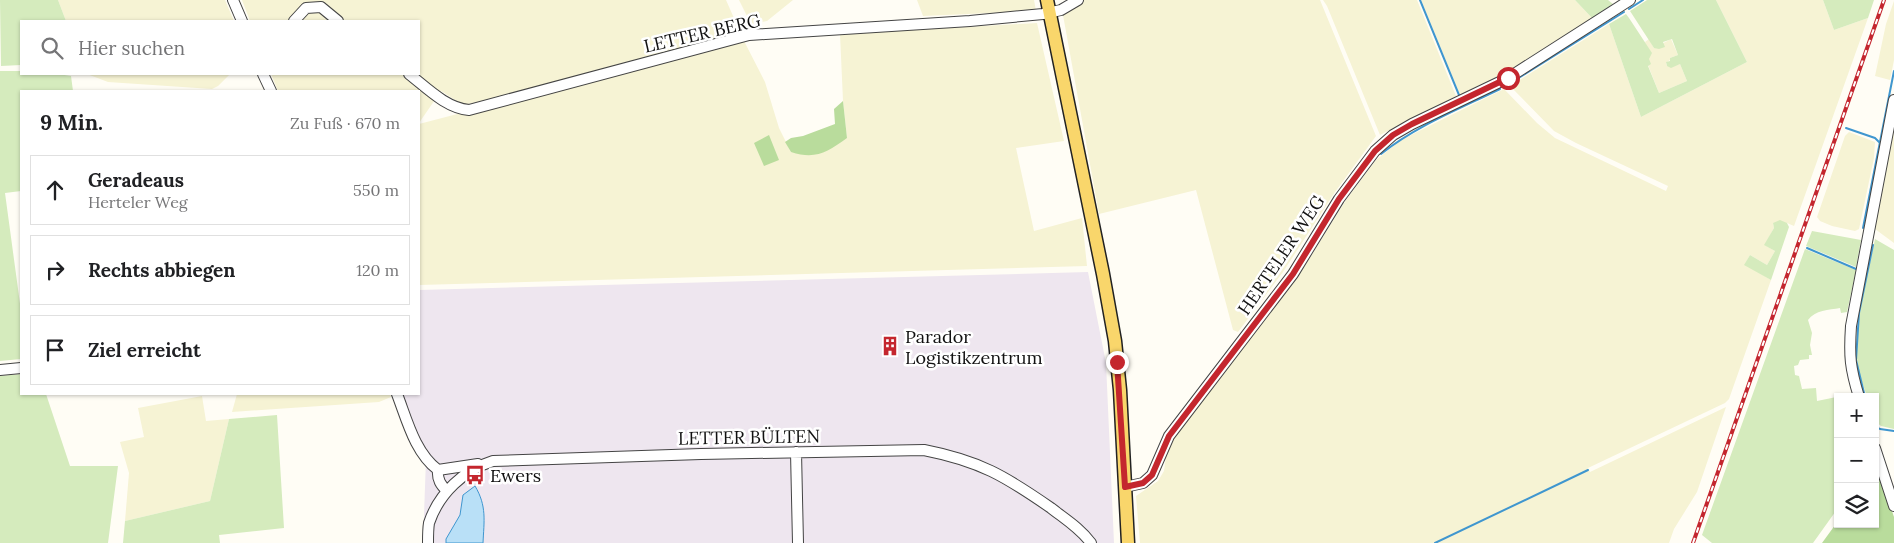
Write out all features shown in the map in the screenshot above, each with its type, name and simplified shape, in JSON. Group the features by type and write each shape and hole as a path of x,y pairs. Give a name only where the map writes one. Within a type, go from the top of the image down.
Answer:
{"main road":[{"path":"1048,6 1112,322 1120,390 1128,543"}],"street":[{"path":"233,0 242,20"},
{"name":"LETTER BERG","path":"410,75 458,109 469,110 749,35 970,21 1048,6 1061,10 1078,0"},
{"name":"HERTELER WEG","path":"1125,487 1143,483 1152,475 1169,436 1293,274 1339,199 1375,151 1393,135 1412,124 1508,78 1630,0"},
{"path":"295,20 306,8 321,7 337,20"},
{"path":"264,75 271,90"},
{"path":"1858,393 1851,371 1849,353 1851,326 1894,100"},
{"path":"0,370 20,368"},
{"path":"397,395 427,462 438,470 486,463"},
{"name":"LETTER BÜLTEN","path":"428,543 429,524 447,492 466,473 493,461 924,450 978,464 1017,484 1080,530 1091,543"},
{"path":"796,452 798,543"},
{"path":"1879,460 1894,506"},
{"path":"438,470 438,478 447,492"}],"shaded area":[{"path":"58,0 225,0 234,20 66,20"},
{"path":"242,0 726,0 741,34 463,105 441,91 420,122 420,90 278,90 271,75 420,75 420,20 250,20"},
{"path":"739,0 793,0 767,21 751,24"},
{"path":"917,0 1034,0 1036,11 923,16"},
{"path":"1084,0 1320,0 1376,136 1335,192 1283,272 1238,332 1233,330 1196,190 1099,214 1063,15"},
{"path":"1323,0 1417,0 1456,96 1380,135"},
{"path":"1421,0 1575,0 1592,18 1510,70 1460,95"},
{"path":"1716,0 1823,0 1834,30 1868,18 1794,226 1787,223 1773,223 1774,228 1765,245 1775,251 1767,265 1750,255 1745,264 1771,280 1729,399 1725,403 1588,468 1590,472 1726,407 1697,492 1674,529 1669,543 1140,543 1136,496 1158,481 1164,471 1166,456 1173,439 1298,277 1346,200 1376,160 1400,141 1504,89 1537,123 1555,138 1666,191 1668,186 1554,131 1510,86 1609,24 1641,117 1747,62"},
{"path":"1894,1 1894,60 1890,80 1875,76 1886,24"},
{"path":"1037,23 1064,141 1016,148 1034,231 1082,218 1087,266 420,285 420,124 743,39 765,82 779,128 791,152 847,138 843,101 840,34"},
{"path":"1649,39 1654,48 1671,39 1678,55 1670,58 1666,63 1667,66 1680,64 1687,81 1659,93 1648,65 1649,59 1645,42"},
{"path":"90,75 229,75 212,89 108,82"},
{"path":"1894,125 1894,243 1875,229"},
{"path":"1849,132 1875,142 1874,158 1859,229 1855,231 1832,226 1820,221 1817,217 1845,136"},
{"path":"1088,272 1106,363 1114,543 423,543 426,459 400,395 420,395 420,290"},
{"path":"237,395 390,395 391,397 379,402 232,412"},
{"path":"202,396 206,421 229,419 210,501 125,521 129,473 120,442 144,437 138,408"}],"green space":[{"path":"0,0 58,0 66,20 20,20 20,65 1,66"},
{"path":"1575,0 1608,0 1613,4 1592,18"},
{"path":"1647,0 1716,0 1747,62 1641,117 1609,24 1626,14 1629,18 1652,53 1649,59 1651,64 1648,66 1659,93 1687,81 1680,64 1671,68 1667,66 1666,62 1670,61 1670,58 1678,55 1672,39 1663,42 1665,47 1654,48 1630,11"},
{"path":"1823,0 1874,0 1868,18 1834,30"},
{"path":"0,71 20,71 20,75 71,76 73,90 20,90 20,191 5,193 20,304 20,359 0,361"},
{"path":"843,101 847,138 827,151 814,155 791,152 785,142 791,138 803,136 835,124 834,109"},
{"path":"769,135 779,160 764,166 754,143"},
{"path":"1780,220 1787,223 1789,227 1771,280 1744,265 1750,255 1767,265 1775,251 1764,245 1774,228 1773,223"},
{"path":"1812,231 1861,240 1856,267 1806,246"},
{"path":"1875,239 1894,250 1894,429 1879,424 1879,393 1866,393 1858,367 1857,336"},
{"path":"1805,249 1856,270 1847,312 1841,313 1840,308 1822,311 1814,314 1808,320 1812,333 1810,345 1812,355 1809,355 1809,359 1800,360 1798,365 1794,366 1795,375 1799,376 1802,389 1816,388 1817,401 1834,398 1834,514 1813,543 1712,543 1702,535"},
{"path":"20,374 20,395 46,395 70,466 118,466 108,543 0,543 0,376"},
{"path":"277,415 284,528 219,535 220,543 123,543 125,521 210,501 229,419"},
{"path":"1879,472 1894,517 1894,543 1822,543 1834,526 1879,528"}],"water":[{"path":"475,486 483,507 483,543 446,543 446,539 460,515 463,495"}],"waterway":[{"path":"1420,0 1459,95"},
{"path":"1629,9 1643,0"},
{"path":"1509,84 1624,12"},
{"path":"1863,228 1894,71"},
{"path":"1381,154 1423,126 1500,89"},
{"path":"1846,128 1875,138 1880,143"},
{"path":"1864,393 1856,360 1859,313 1873,245"},
{"path":"1807,248 1856,269"},
{"path":"1879,428 1894,431"},
{"path":"1435,543 1588,470"}],"railway":[{"path":"1693,543 1884,0"}],"place":[{"name":"Parador Logistikzentrum","path":"890,346"},
{"name":"Ewers","path":"475,475"}],"route":[{"path":"1117,362 1125,487 1143,483 1152,475 1163,446 1169,436 1293,274 1339,199 1375,151 1393,135 1412,124 1508,78"}]}
